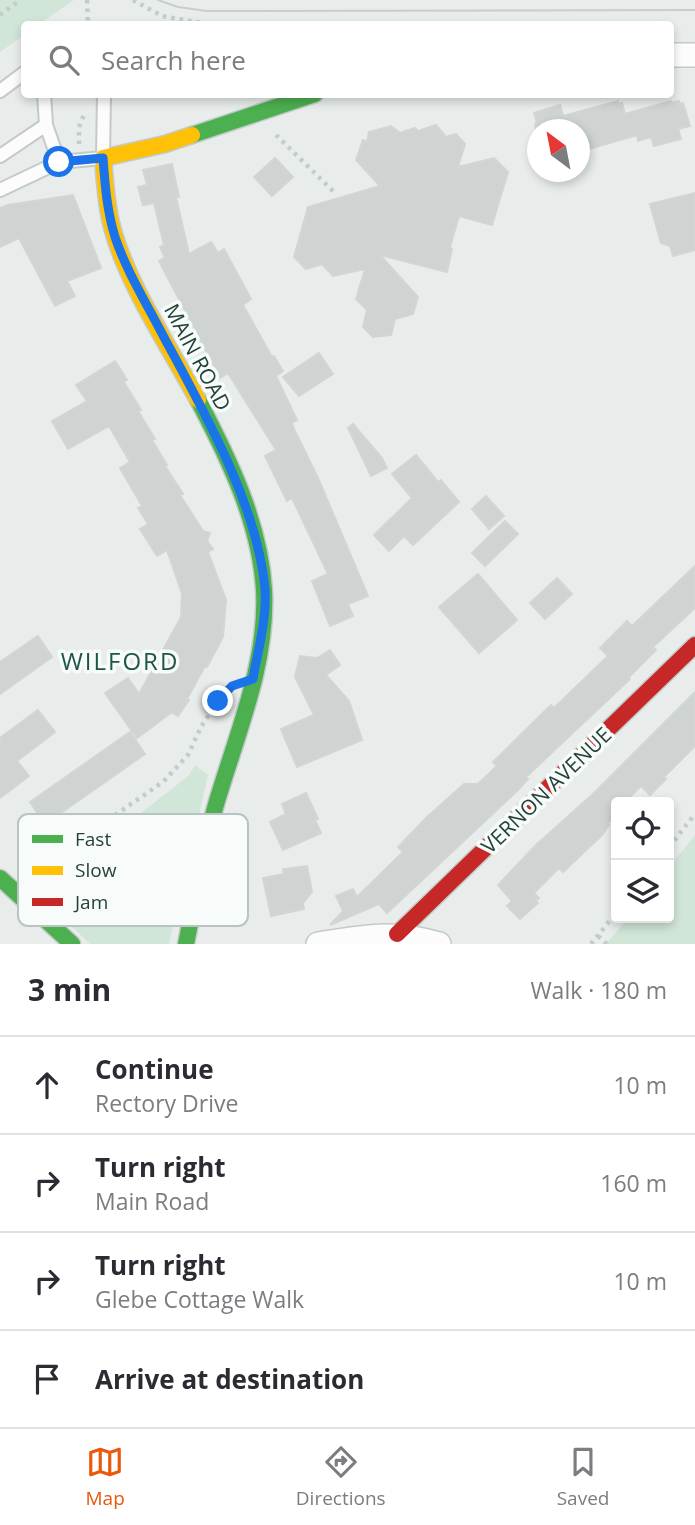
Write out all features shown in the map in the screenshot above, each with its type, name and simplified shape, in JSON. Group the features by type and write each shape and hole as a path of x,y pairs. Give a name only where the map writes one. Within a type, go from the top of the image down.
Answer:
{"street":[{"path":"674,55 695,56"},
{"path":"103,158 165,144 303,98"},
{"name":"MAIN ROAD","path":"103,158 106,193 116,239 143,297 214,431 235,482 260,559 265,591 264,621 253,679 214,814"},
{"name":"VERNON AVENUE","path":"397,934 695,645"},
{"path":"4,883 18,896"},
{"path":"52,926 72,944"},
{"name":"MAIN ROAD","path":"186,944 190,926"},
{"path":"318,944 397,934 439,944"}],"lane":[{"path":"0,90 21,75"},
{"path":"44,98 46,125 59,162"},
{"path":"0,190 59,162 103,158 104,98"},
{"path":"0,156 46,125"}],"path":[{"path":"0,15 20,0"},
{"path":"87,0 88,21"},
{"path":"133,0 162,16 191,21"},
{"path":"79,160 79,127 88,107"},
{"path":"261,112 277,136 335,193"},
{"path":"113,814 163,782 188,755 201,727 218,701"},
{"path":"674,841 695,814"},
{"path":"591,944 611,920"},
{"path":"598,936 607,944"}],"green space":[{"path":"0,0 74,0 43,21 21,21 21,37 0,52"},
{"path":"195,765 208,775 199,814 139,814 189,775"},
{"path":"695,835 695,944 606,944 624,923 674,923 674,861"},
{"path":"71,926 173,926 169,944 90,944"}],"building":[{"path":"618,101 618,104 622,103 625,114 679,101 680,104 683,103 690,126 678,129 681,139 654,146 651,137 638,141 637,135 590,149 590,119 536,119 534,113 560,105 563,116"},
{"path":"436,125 446,137 456,134 465,144 458,167 494,158 508,172 492,225 459,216 450,247 452,249 447,272 380,255 418,297 413,314 395,319 391,335 373,337 363,327 367,310 356,299 365,269 333,276 322,264 306,269 294,257 308,207 380,186 356,160 363,140 367,142 369,132 391,126 400,133"},
{"path":"275,158 293,177 272,196 254,177"},
{"path":"172,164 179,197 176,197 189,254 211,242 218,253 224,249 251,299 243,305 272,357 274,356 283,371 276,376 297,420 292,423 294,429 368,596 348,604 353,616 330,626 312,581 328,574 292,498 287,501 265,456 276,450 228,373 220,378 159,261 165,258 160,247 164,245 154,203 143,205 138,187 147,185 143,170"},
{"path":"695,193 695,250 673,256 670,246 661,243 650,204"},
{"path":"73,195 101,268 67,281 75,296 55,306 19,238 0,247 0,208"},
{"path":"319,353 333,374 299,396 283,377"},
{"path":"115,361 127,380 124,382 141,410 138,411 155,439 152,440 167,465 165,466 183,494 180,495 203,531 210,533 207,541 213,549 208,552 226,600 223,637 187,699 189,700 178,716 172,712 137,738 105,693 128,678 139,694 181,617 182,594 167,550 157,556 140,529 148,524 138,508 142,506 120,468 130,462 109,426 68,449 52,421 87,401 76,385"},
{"path":"353,424 382,458 387,468 371,476 348,428"},
{"path":"416,455 459,502 413,545 404,536 389,551 374,535 412,498 392,474"},
{"path":"486,496 504,516 489,529 472,509"},
{"path":"505,521 518,534 485,566 472,553"},
{"path":"695,566 695,608 653,647 656,650 630,679 526,777 528,779 518,790 387,913 379,904 330,925 343,911 336,896 353,889 357,897 403,852 398,847 427,817 464,784 478,784 497,766 493,762 551,705 554,708 608,656 600,648 627,621 632,626"},
{"path":"478,574 517,620 479,653 439,607"},
{"path":"557,578 572,594 545,619 530,603"},
{"path":"38,636 52,657 0,694 0,662"},
{"path":"330,650 340,665 326,675 349,701 362,740 297,767 281,729 314,715 295,677 300,656 317,658"},
{"path":"695,692 695,746 650,795 641,786 630,797 611,797 611,820 602,835 563,872 559,868 534,893 539,898 536,901 538,903 520,919 507,906 512,901 498,885 536,845 594,793"},
{"path":"38,710 55,732 17,761 29,776 0,798 0,738"},
{"path":"130,732 145,754 59,814 38,814 30,802"},
{"path":"306,793 318,819 315,820 321,833 283,850 270,822 286,814 282,804"},
{"path":"307,866 312,892 303,903 304,909 271,916 263,878 284,874 283,869"}],"tram line":[{"path":"158,0 178,7 207,11 695,10"}],"traffic: fast":[{"path":"192,135 303,98"},
{"path":"198,400 221,445 250,516 264,590 264,618 256,673 214,814"},
{"path":"0,878 18,894"},
{"path":"52,926 72,944"},
{"path":"186,944 190,926"}],"traffic: slow":[{"path":"192,135 103,158 108,210 119,249 138,293 198,400"}],"traffic: jam":[{"path":"397,934 695,645"}],"district":[{"name":"WILFORD","path":"120,660"}],"route":[{"path":"59,162 103,158 109,214 116,239 143,297 214,431 251,525 265,591 264,621 253,679 232,686 218,701"}]}
